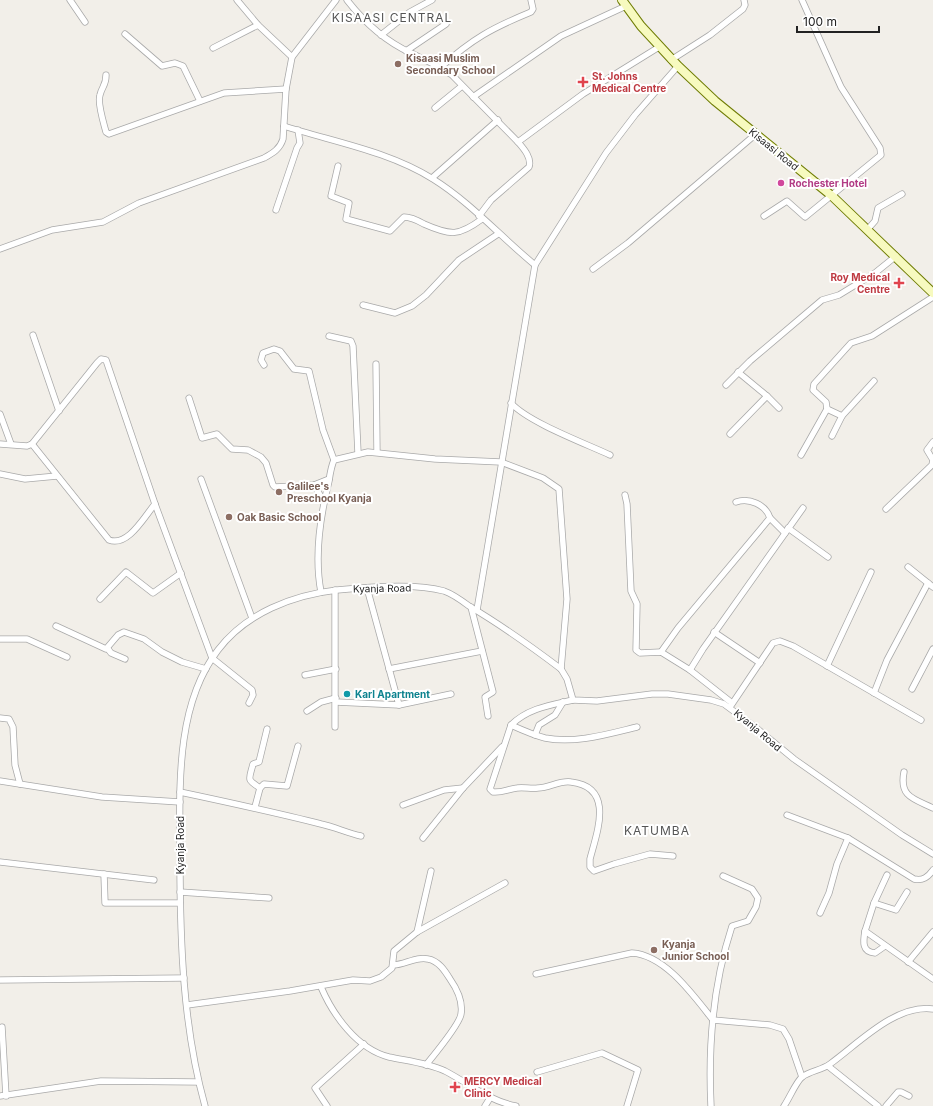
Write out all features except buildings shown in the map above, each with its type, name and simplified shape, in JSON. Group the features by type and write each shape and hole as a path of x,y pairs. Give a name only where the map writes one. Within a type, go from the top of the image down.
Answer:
{"main road":[{"name":"Kisaasi Road","path":"624,3 671,60 715,101 832,196 933,293"}],"street":[{"path":"70,0 85,22"},
{"path":"237,0 258,25 292,57"},
{"path":"0,249 52,230 103,222 139,203 264,158 272,153 281,144 284,126 286,89 292,57 336,0"},
{"path":"338,166 331,196 349,203 346,219 390,231 404,217 410,217 442,232 465,231 481,217 491,200 529,167 530,161 518,142 498,120 441,67 406,51 381,35 367,24 347,0"},
{"path":"381,35 410,12 432,0"},
{"path":"441,67 476,38 490,30 531,12 533,9 530,0"},
{"path":"671,60 710,35 743,9 745,5 744,0"},
{"path":"764,216 786,202 805,217 880,158 881,150 841,87 802,0"},
{"path":"474,97 561,36 624,3"},
{"path":"406,51 446,24"},
{"path":"213,48 258,25"},
{"path":"125,34 162,66 175,63 183,66 200,101"},
{"path":"518,142 582,94 660,47"},
{"path":"488,716 485,697 493,692 482,651 474,608 501,462 534,266 606,153 635,115 678,66"},
{"path":"106,75 105,87 100,94 100,99 106,132 108,134 152,120 200,101 233,92 286,89"},
{"path":"434,108 462,86"},
{"path":"432,178 498,120"},
{"path":"284,126 395,160 432,178 481,217 534,266"},
{"path":"276,210 300,143 298,130"},
{"path":"593,269 628,243 756,134"},
{"path":"868,230 875,222 878,208 902,194"},
{"path":"363,305 395,313 412,306 426,295 459,260 498,234"},
{"path":"726,385 738,372 822,300 839,295 876,273 896,256"},
{"path":"801,455 827,409 826,402 813,390 813,386 851,343 872,336 933,297"},
{"path":"33,335 59,411"},
{"path":"329,336 351,341 353,346 358,453"},
{"path":"264,365 262,360 263,353 274,348 280,351 294,369 309,371 323,430 334,460 324,502 317,566 321,592"},
{"path":"0,444 27,446 32,444 97,363 101,360 106,360 155,504 212,658 252,690 253,695 249,703"},
{"path":"376,364 377,452"},
{"path":"738,372 779,408"},
{"path":"832,436 842,416 874,381"},
{"path":"730,434 767,396"},
{"path":"189,398 202,438 217,434 232,449 253,452 266,463 272,485 275,487 314,485 329,479"},
{"path":"511,403 517,410 610,455"},
{"path":"827,409 842,416"},
{"path":"0,414 11,444"},
{"path":"886,508 932,465 932,460 927,450 933,442"},
{"path":"32,444 105,537 113,542 121,541 127,537 155,504"},
{"path":"334,460 358,453 377,452 435,459 501,462 543,478 559,488 567,599 561,669"},
{"path":"0,474 25,478 57,476"},
{"path":"201,479 252,618"},
{"path":"314,485 324,502"},
{"path":"625,495 627,504 631,591 637,604 635,647 640,653 661,652 690,670 731,705 773,643 780,641 793,646 921,720"},
{"path":"736,502 744,500 759,505 765,510 770,518 828,557"},
{"path":"690,670 714,632 803,508"},
{"path":"661,652 678,628 770,518"},
{"path":"908,567 933,587"},
{"path":"100,599 126,572 153,593 181,573"},
{"path":"827,666 871,572"},
{"path":"874,693 887,660 928,583"},
{"path":"367,588 400,705"},
{"name":"Kyanja Road","path":"205,1106 198,1082 184,978 180,903 180,792 184,738 196,691 212,658 226,640 252,618 291,600 321,592 367,588 436,589 452,594 561,669 567,679 574,700 597,701 652,694 668,694 711,700 731,705 794,760 902,835 933,854"},
{"path":"335,590 335,727"},
{"path":"56,626 103,649 108,649 111,653 126,659"},
{"path":"108,649 118,635 124,632 144,639 162,652 182,662 206,668"},
{"path":"714,632 760,663"},
{"path":"0,639 27,638 67,657"},
{"path":"912,689 933,649"},
{"path":"389,669 482,651"},
{"path":"305,675 336,669"},
{"path":"307,711 321,702 336,700 400,705 451,694"},
{"path":"574,700 531,711 518,718 511,725 503,747 500,761 490,784 493,792 503,792 516,788 538,788 572,782 589,789 597,799 601,808 590,859 591,870 598,871 614,864 650,854 674,856"},
{"path":"535,734 539,725 552,718 563,702"},
{"path":"0,718 9,719 13,727 15,765 20,784"},
{"path":"511,725 535,734 560,739 586,737 637,727"},
{"path":"260,788 250,783 249,780 253,764 260,762 267,729"},
{"path":"255,807 260,788 264,784 286,786 298,746"},
{"path":"423,838 463,788 503,747"},
{"path":"904,772 902,786 905,792 933,808"},
{"path":"0,781 102,798 180,802"},
{"path":"403,805 444,790 463,788"},
{"path":"180,792 255,807 328,825 345,833 361,836"},
{"path":"787,815 848,838 914,879 922,880 930,875 933,870"},
{"path":"820,913 829,893 837,864 848,838"},
{"path":"0,862 154,880"},
{"path":"417,932 431,871"},
{"path":"104,874 105,903 180,903"},
{"path":"885,946 876,954 867,951 864,947 863,941 874,903 887,875"},
{"path":"711,1106 710,1069 713,1020 719,976 732,926 748,921 756,907 758,898 752,890 723,876"},
{"path":"187,1004 320,987 353,980 375,979 384,974 393,965 394,951 417,932 505,883"},
{"path":"180,892 269,898"},
{"path":"874,903 896,910 907,892"},
{"path":"865,931 933,979"},
{"path":"908,962 933,932"},
{"path":"536,974 632,953 640,954 653,959 670,971 713,1020 770,1026 783,1029 790,1039 802,1078"},
{"path":"393,965 403,965 422,958 435,961 446,973 458,994 462,1009 460,1020 426,1065"},
{"path":"0,980 184,978"},
{"path":"320,987 334,1012 364,1044 382,1054 426,1065 446,1072 490,1098 516,1106"},
{"path":"784,1106 802,1078 828,1066 867,1035 897,1016 915,1009 933,1009"},
{"path":"2,1026 3,1096 100,1081 198,1082"},
{"path":"327,1106 315,1088 364,1044"},
{"path":"537,1072 602,1053 638,1070 627,1106"},
{"path":"828,1066 878,1106"},
{"path":"886,1106 898,1092 908,1096"},
{"path":"485,1106 490,1098"}],"place":[{"name":"Kisaasi Muslim Secondary School","path":"398,64"},
{"name":"St. Johns Medical Centre","path":"583,82"},
{"name":"Rochester Hotel","path":"781,183"},
{"name":"Roy Medical Centre","path":"899,283"},
{"name":"Galilee's Preschool Kyanja","path":"279,492"},
{"name":"Oak Basic School","path":"229,517"},
{"name":"Karl Apartment","path":"347,694"},
{"name":"Kyanja Junior School","path":"654,950"},
{"name":"MERCY Medical Clinic","path":"455,1087"}],"district":[{"name":"KISAASI CENTRAL","path":"392,17"},
{"name":"KATUMBA","path":"657,830"}]}
